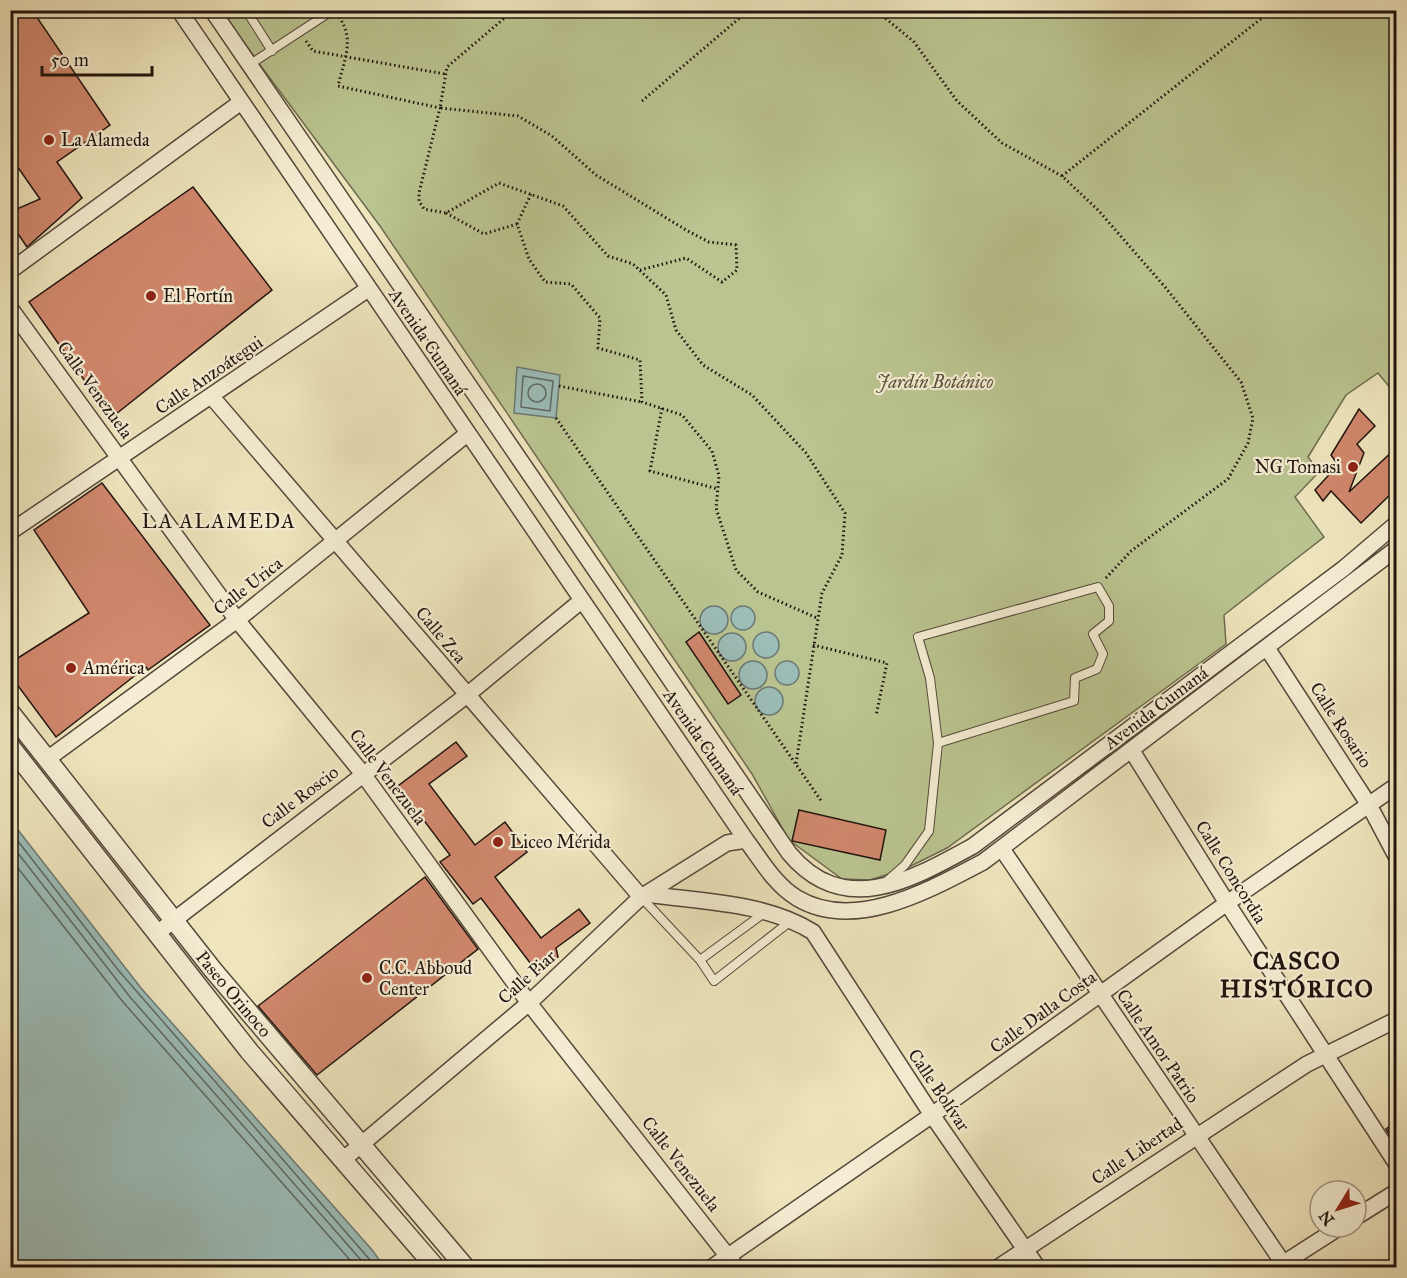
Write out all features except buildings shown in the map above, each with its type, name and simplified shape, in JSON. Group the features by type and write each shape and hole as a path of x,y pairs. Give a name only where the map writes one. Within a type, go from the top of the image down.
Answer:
{"street":[{"name":"Avenida Cumaná","path":"179,10 746,840 788,891 811,905 839,911 872,908 920,891 974,867 1002,849 1268,648 1390,560 1396,549"},
{"name":"Avenida Cumaná","path":"212,10 789,853 809,875 832,886 857,891 884,885 933,867 992,834 1343,569 1396,524"},
{"path":"10,272 241,102"},
{"name":"Calle Anzoátegui","path":"10,532 368,289"},
{"name":"Calle Venezuela","path":"10,308 237,620 363,774 529,1003 732,1261"},
{"name":"Calle Zea","path":"212,397 466,695 644,896"},
{"name":"Calle Urica","path":"46,760 237,620 467,434"},
{"name":"Calle Roscio","path":"156,934 466,695 581,601"},
{"name":"Calle Rosario","path":"1268,648 1369,805 1396,856"},
{"name":"Paseo Orinoco","path":"10,712 173,921 466,1268"},
{"name":"Paseo Orinoco","path":"10,746 256,1058 435,1268"},
{"name":"Calle Concordia","path":"1132,751 1227,903 1396,1163"},
{"name":"Calle Dalla Costa","path":"711,1268 732,1261 1227,903 1396,786"},
{"name":"Calle Piar","path":"344,1159 529,1003 644,896 728,843 746,840"},
{"name":"Calle Amor Patrio","path":"1002,849 1279,1265"},
{"path":"644,896 766,911 793,919"},
{"name":"Calle Bolívar","path":"793,919 813,932 932,1115 1038,1268"},
{"name":"Calle Libertad","path":"998,1268 1195,1136 1326,1053 1396,1020"},
{"path":"1368,1210 1396,1192"},
{"path":"1279,1265 1321,1239"}],"lane":[{"path":"246,10 272,51"},
{"path":"249,65 334,10"},
{"path":"884,885 904,865 929,831 938,743 930,678 918,637 1098,586 1109,606 1109,621 1093,634 1102,654 1097,669 1075,678 1074,700 938,743"},
{"path":"644,896 700,960 714,981 793,919"},
{"path":"700,960 766,911"}],"path":[{"path":"334,10 347,26 348,44 338,86 440,108 518,116 552,136 596,175 686,230 709,242 736,245 737,270 722,282 686,258 640,270"},
{"path":"514,10 447,67 419,201 424,209 446,213 484,234 517,224"},
{"path":"642,101 749,10"},
{"path":"786,10 797,16 878,12 914,42 957,101 1002,143 1062,176 1098,210 1211,343 1241,382 1253,418 1248,443 1228,479 1131,551 1098,586"},
{"path":"1062,176 1272,10"},
{"path":"299,33 313,51 445,74"},
{"path":"446,213 499,183 563,206 608,256 633,264 666,295 676,330 703,365 752,394 806,453 845,513 842,555 822,593 817,618 796,764"},
{"path":"531,194 517,224 529,260 544,282 571,284 600,318 598,348 640,360 642,402"},
{"path":"559,386 642,402 682,415 712,451 719,476 716,508 736,570 758,592 817,618"},
{"path":"662,408 650,471 718,489"},
{"path":"556,418 822,802"},
{"path":"813,645 887,663 876,716"}],"green space":[{"name":"Jardín Botánico","path":"220,11 1396,11 1396,395 1378,373 1346,395 1308,457 1319,472 1295,497 1324,537 1224,615 1226,644 947,848 907,868 870,880 842,879 789,840 752,774 380,226"}],"water":[{"path":"517,367 560,375 556,418 514,413"},
{"path":"714,606 724,610 728,620 724,630 714,634 704,630 700,620 704,610"},
{"path":"743,606 748,607 754,613 754,623 748,629 743,630 738,629 732,623 731,618 732,613 738,607"},
{"path":"766,632 775,636 779,645 775,654 766,658 757,654 753,645 757,636"},
{"path":"732,633 742,637 746,647 742,657 732,661 722,657 718,647 722,637"},
{"path":"753,661 763,665 767,675 763,685 753,689 743,685 739,675 743,665"},
{"path":"787,661 796,664 799,673 796,682 787,685 778,682 775,673 778,664"},
{"path":"769,687 779,691 783,701 779,711 769,715 759,711 755,701 759,691"},
{"path":"11,821 141,988 373,1251 384,1267 11,1267"}],"place":[{"name":"La Alameda","path":"49,140"},
{"name":"El Fortín","path":"151,296"},
{"name":"NG Tomasi","path":"1353,467"},
{"name":"América","path":"71,668"},
{"name":"Liceo Mérida","path":"498,842"},
{"name":"C.C. Abboud Center","path":"367,978"}],"district":[{"name":"LA ALAMEDA","path":"219,521"},
{"name":"CASCO HISTÓRICO","path":"1297,975"}]}
